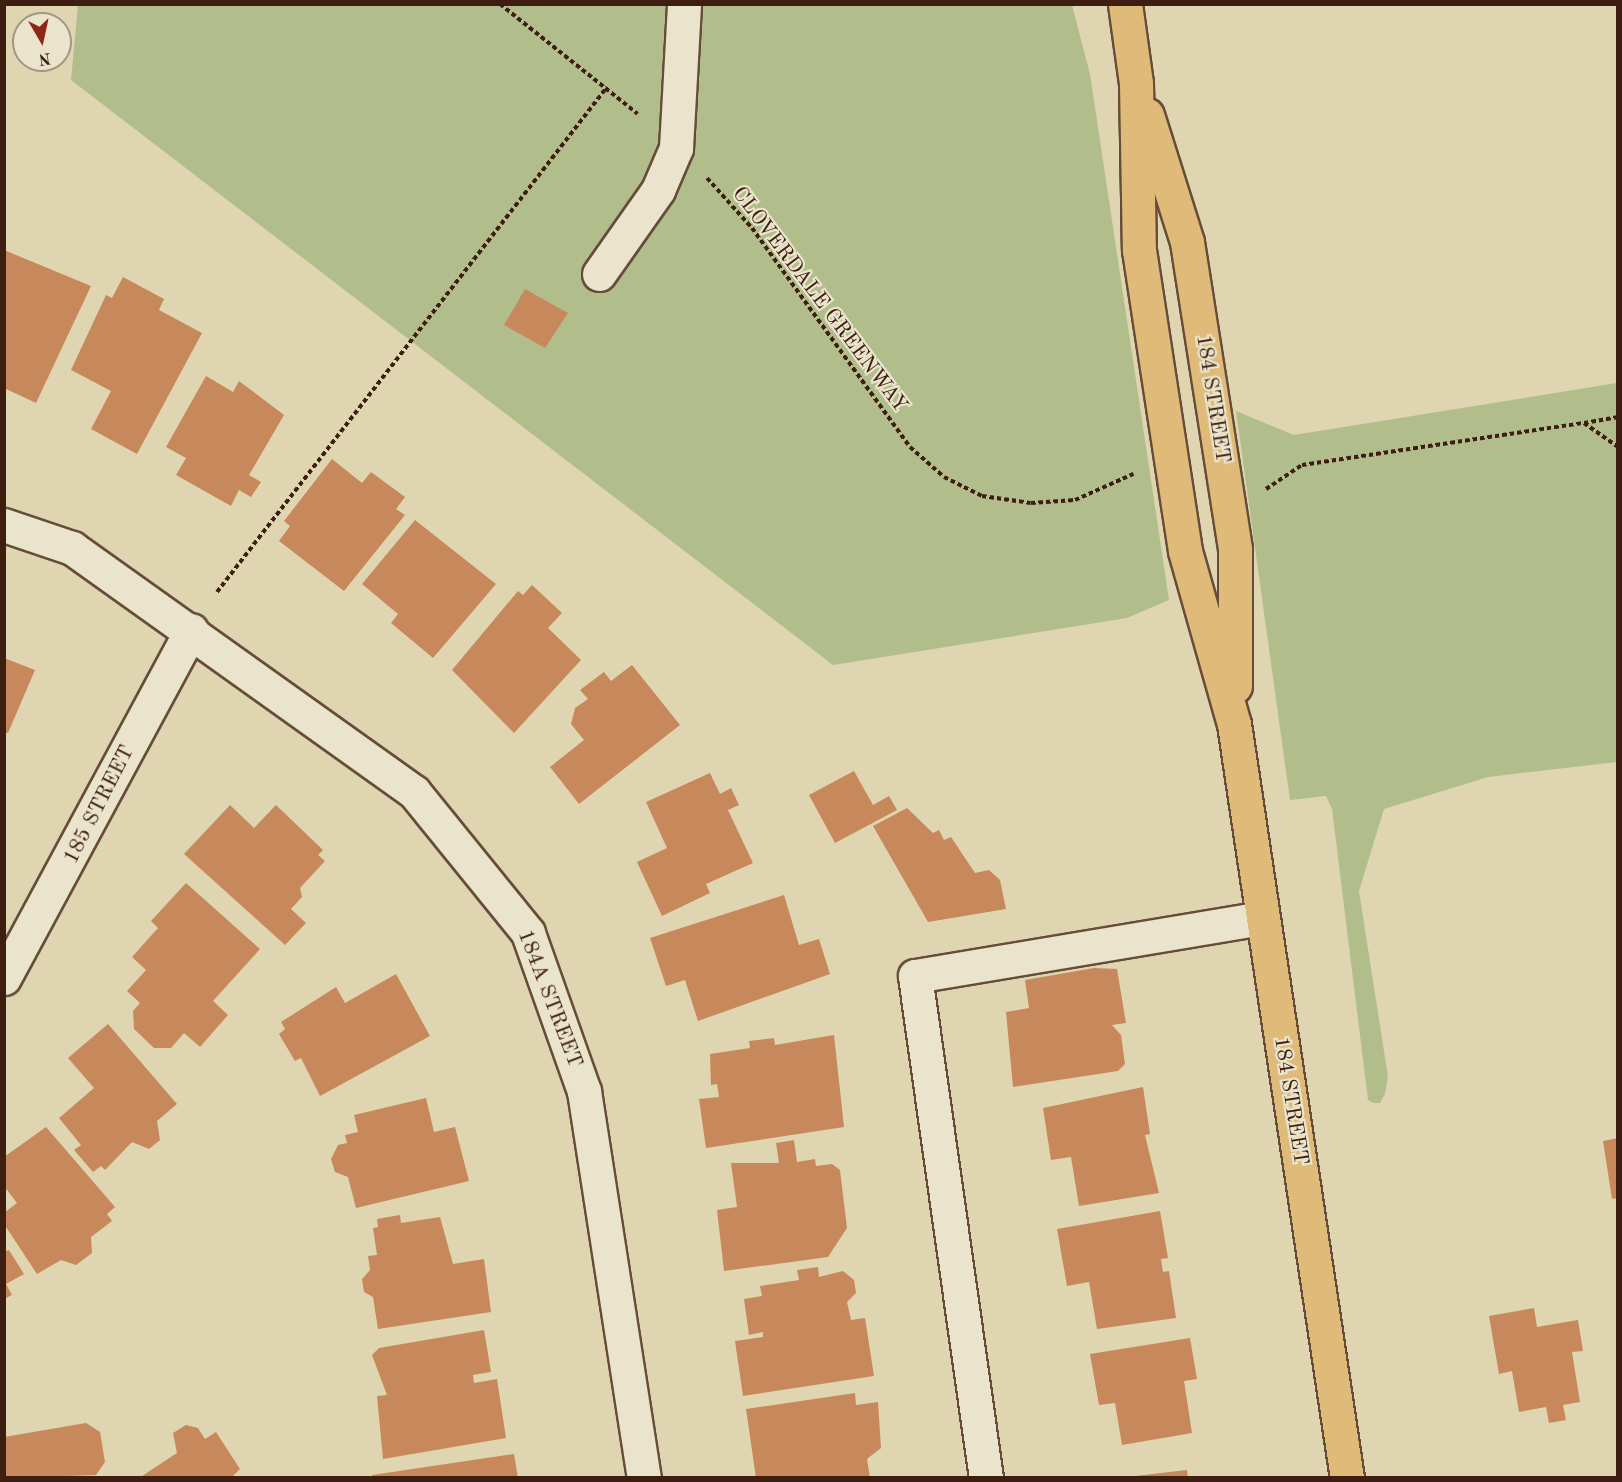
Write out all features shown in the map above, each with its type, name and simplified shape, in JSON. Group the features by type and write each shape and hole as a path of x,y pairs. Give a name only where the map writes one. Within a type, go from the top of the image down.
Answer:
{"main road":[{"name":"184 STREET","path":"1125,4 1136,83 1140,261 1185,551 1234,724 1347,1478"},
{"name":"184 STREET","path":"1136,83 1187,242 1235,549 1234,724"}],"street":[{"path":"599,274 657,190 676,148 684,4"},
{"name":"184A STREET","path":"4,525 72,548 191,630 414,792 528,933 584,1091 644,1478"},
{"name":"185 STREET","path":"4,978 191,630"},
{"path":"986,1478 915,976 1262,918"}],"path":[{"name":"CLOVERDALE GREENWAY","path":"500,4 607,87 676,148 752,228 910,447 944,477 982,496 1031,503 1075,500 1140,472"},
{"path":"217,592 607,87"},
{"path":"1258,491 1273,488 1302,465 1617,417"},
{"path":"1584,423 1617,447"}],"green space":[{"path":"78,5 1072,5 1090,74 1169,600 1127,618 833,665 71,80"},
{"path":"1617,383 1617,762 1488,777 1384,809 1359,891 1388,1077 1385,1094 1380,1103 1373,1103 1368,1100 1332,809 1326,796 1290,800 1236,411 1294,435"}],"building":[{"path":"4,250 91,286 36,403 4,388"},
{"path":"123,277 164,299 159,310 202,333 137,454 91,429 111,391 71,370 106,295 112,298"},
{"path":"525,289 568,313 545,348 504,325"},
{"path":"206,376 233,392 239,381 284,415 249,475 261,482 251,497 239,490 231,506 176,475 186,458 166,447"},
{"path":"332,459 362,483 371,472 405,497 396,509 405,515 344,591 279,541 290,526 284,521"},
{"path":"415,520 496,584 433,658 391,623 398,614 362,584"},
{"path":"532,585 562,613 548,628 581,660 514,733 452,670 518,591 523,595"},
{"path":"4,658 35,670 8,733 4,732"},
{"path":"632,665 680,725 579,804 550,767 584,740 571,724 575,708 588,699 580,690 604,672 611,681"},
{"path":"854,771 873,805 889,796 897,810 835,843 809,795"},
{"path":"710,773 720,794 731,788 739,805 728,810 753,863 706,884 710,893 662,916 637,862 667,848 646,802"},
{"path":"230,805 254,828 276,805 323,850 318,855 325,861 300,888 302,897 291,909 306,923 285,945 184,854"},
{"path":"907,808 933,833 939,830 944,840 951,837 975,873 989,870 1000,880 1006,909 928,922 873,826"},
{"path":"186,883 260,949 213,1001 228,1015 200,1047 184,1033 171,1048 154,1048 134,1029 133,1011 140,1003 127,991 146,970 132,957 158,928 151,921"},
{"path":"784,895 799,945 819,939 830,974 698,1021 685,980 666,986 650,938"},
{"path":"1094,968 1117,969 1126,1023 1112,1025 1121,1035 1125,1064 1118,1071 1013,1087 1006,1012 1029,1008 1025,980"},
{"path":"396,974 430,1036 320,1096 301,1058 295,1061 279,1034 285,1029 281,1022 336,987 345,1003"},
{"path":"108,1024 177,1104 157,1121 160,1140 149,1149 132,1142 105,1170 101,1166 93,1172 74,1150 81,1145 59,1118 94,1088 68,1058"},
{"path":"834,1035 844,1127 706,1148 699,1099 719,1097 717,1084 711,1085 710,1054 750,1048 749,1041 774,1038 775,1045"},
{"path":"1143,1087 1150,1134 1145,1135 1159,1193 1079,1206 1071,1157 1051,1160 1043,1108"},
{"path":"426,1098 434,1132 455,1127 469,1181 356,1208 348,1177 335,1172 331,1159 338,1145 347,1143 345,1135 358,1132 354,1115"},
{"path":"46,1127 115,1207 107,1214 112,1221 91,1237 92,1253 76,1265 61,1260 37,1274 4,1224 4,1213 17,1203 4,1186 4,1157"},
{"path":"1618,1138 1618,1198 1612,1199 1603,1141"},
{"path":"794,1140 797,1162 815,1159 816,1166 832,1164 840,1170 847,1228 828,1257 724,1271 717,1210 737,1207 731,1163 779,1163 776,1143"},
{"path":"1160,1211 1168,1258 1161,1259 1163,1272 1169,1271 1176,1318 1097,1329 1089,1282 1067,1286 1057,1229"},
{"path":"400,1215 401,1223 440,1217 453,1264 484,1259 491,1312 378,1329 373,1297 364,1292 362,1279 370,1270 368,1256 377,1255 373,1228 378,1227 377,1219"},
{"path":"9,1250 24,1274 6,1284 12,1295 4,1299 4,1252"},
{"path":"818,1267 819,1277 843,1271 854,1280 856,1293 847,1302 851,1320 865,1318 874,1376 743,1396 735,1341 763,1337 763,1332 749,1335 744,1299 762,1296 760,1286 799,1280 797,1270"},
{"path":"1534,1308 1537,1327 1578,1320 1583,1351 1572,1352 1580,1402 1563,1405 1566,1420 1549,1423 1546,1407 1519,1412 1512,1371 1499,1374 1489,1316"},
{"path":"484,1330 491,1372 473,1375 474,1383 497,1379 506,1438 383,1459 377,1396 387,1395 372,1355 379,1348"},
{"path":"1190,1338 1197,1379 1184,1381 1192,1433 1122,1445 1115,1403 1099,1405 1090,1354"},
{"path":"855,1393 856,1405 878,1402 881,1448 867,1459 870,1478 756,1478 746,1409"},
{"path":"86,1423 100,1432 105,1462 96,1475 4,1478 4,1437"},
{"path":"186,1425 198,1428 205,1439 216,1432 240,1469 231,1478 139,1478 177,1453 173,1433"},
{"path":"514,1454 518,1478 373,1478 372,1475"},
{"path":"1187,1470 1188,1478 1136,1478 1135,1476"}]}
